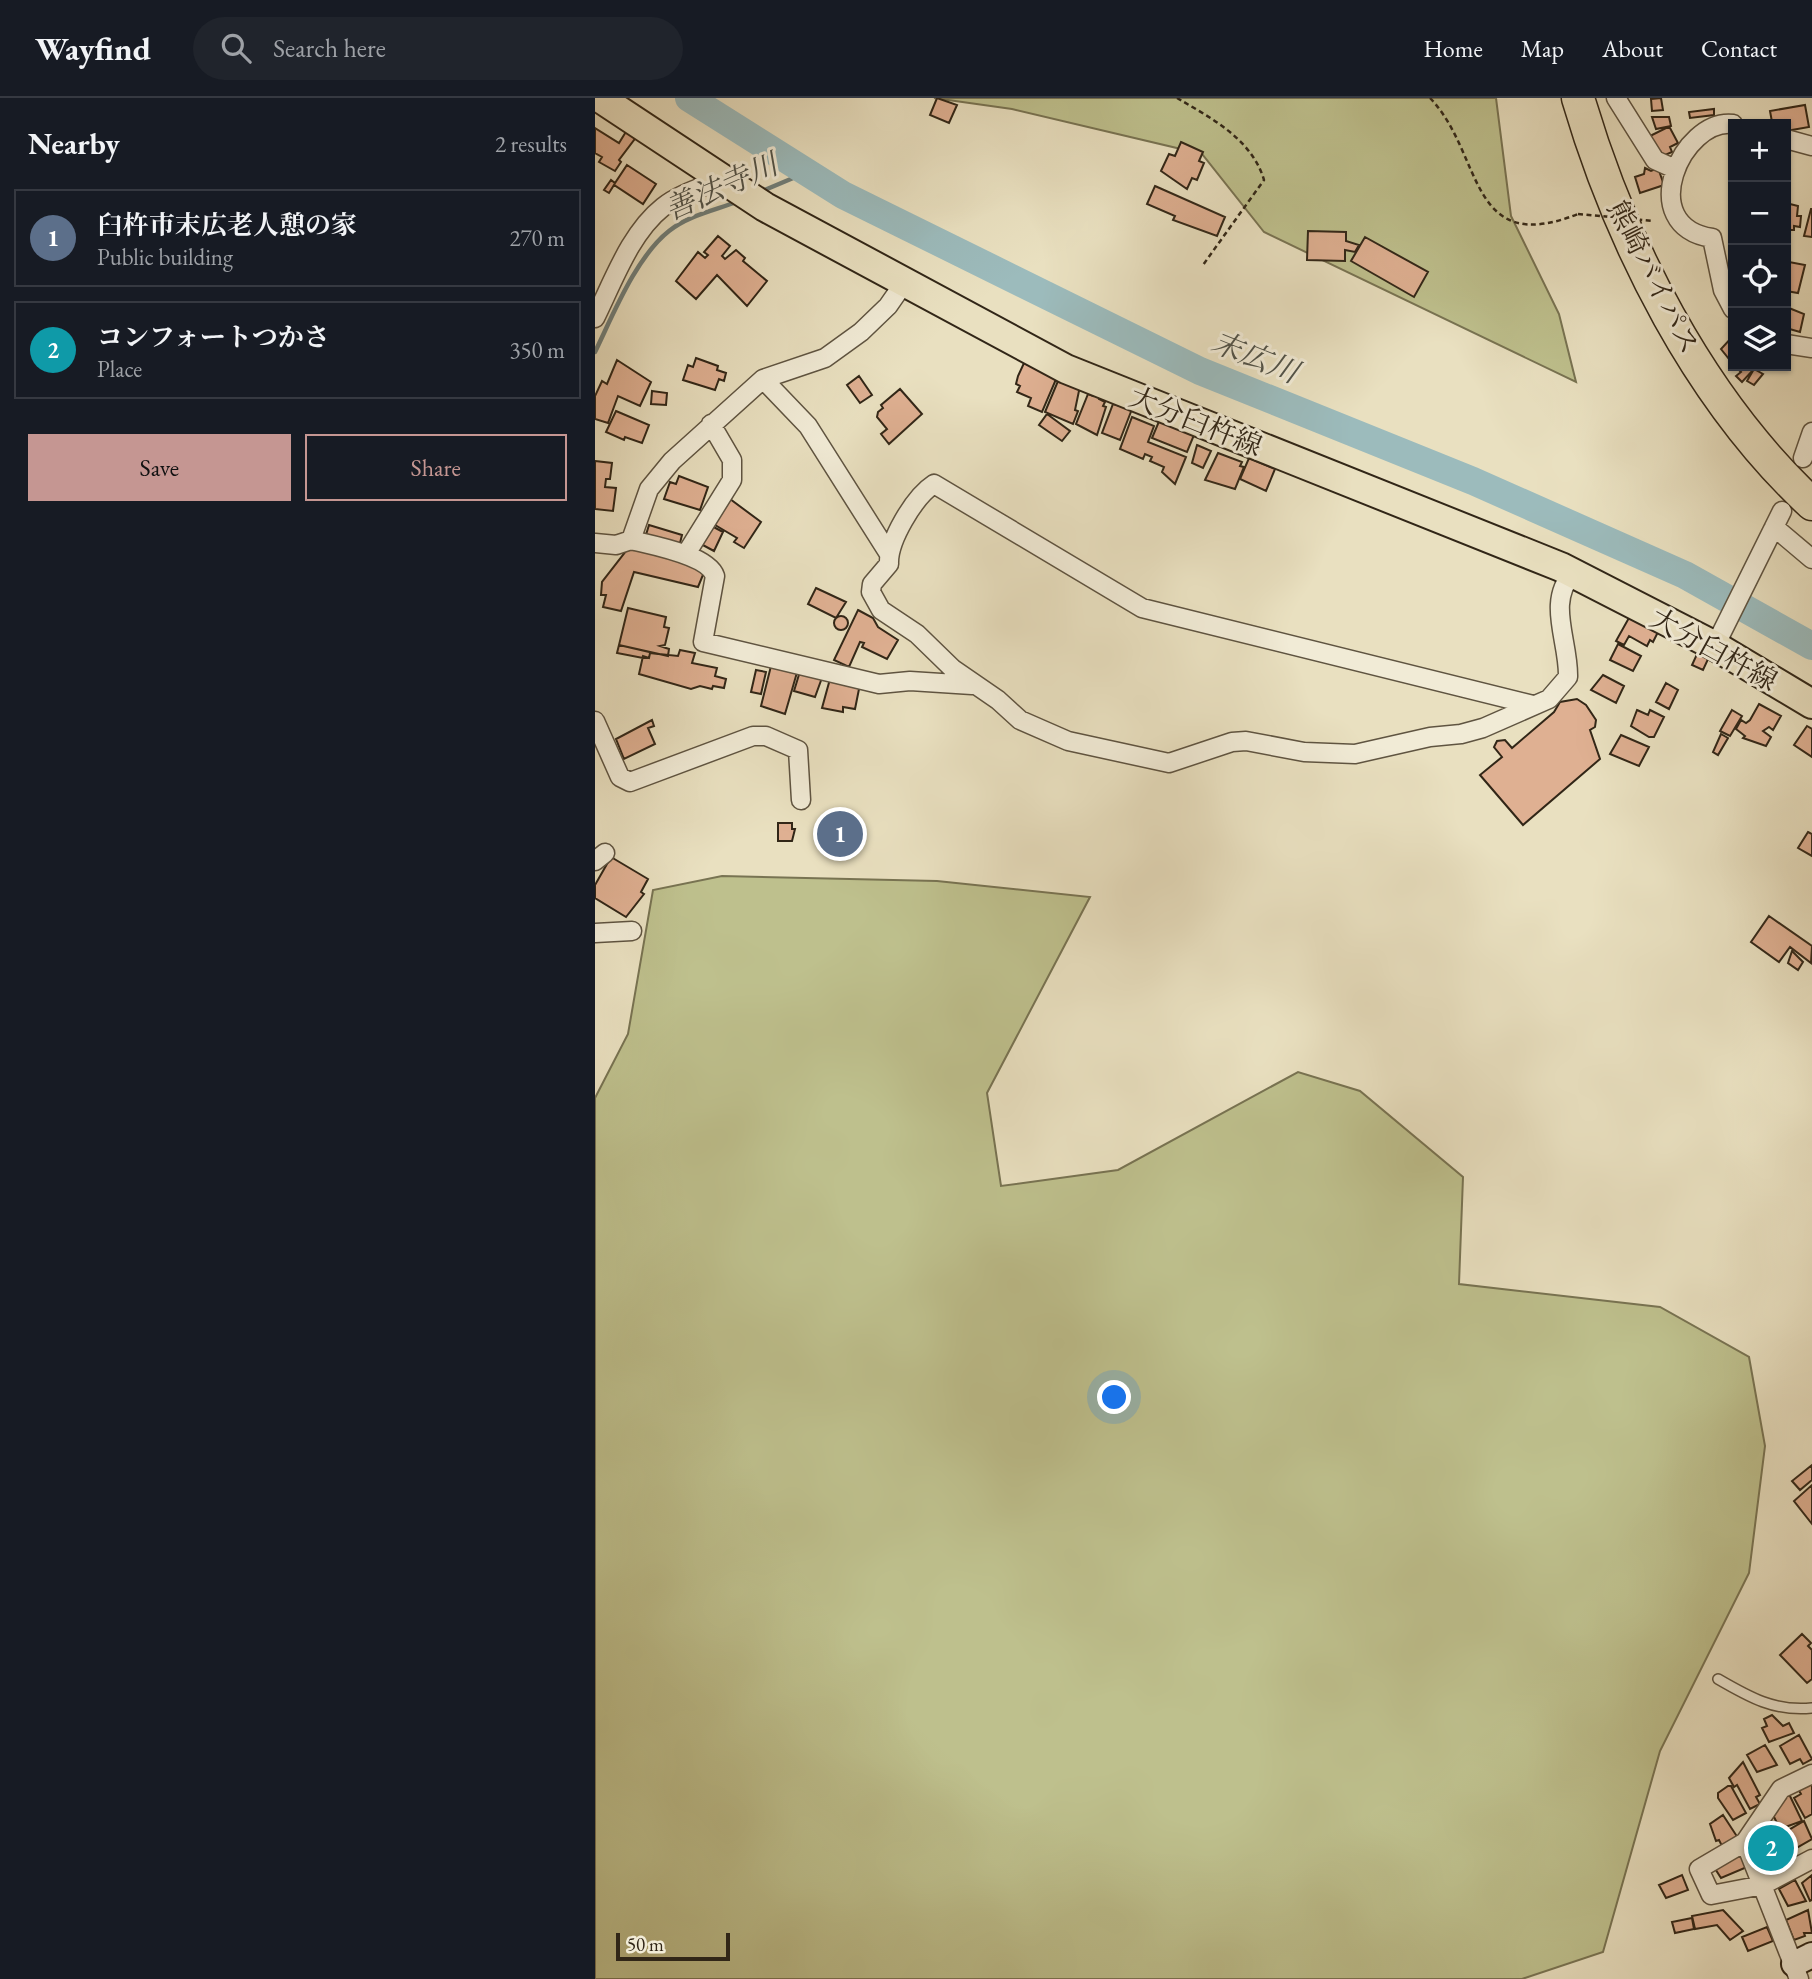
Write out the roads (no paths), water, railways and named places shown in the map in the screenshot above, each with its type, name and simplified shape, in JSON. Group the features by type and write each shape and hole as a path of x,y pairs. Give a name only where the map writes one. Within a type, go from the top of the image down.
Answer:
{"highway":[{"name":"熊崎バイパス","path":"1578,98 1594,154 1630,244 1692,354 1749,435 1789,514"}],"main road":[{"name":"大分臼杵線","path":"600,98 765,207 1066,369 1573,573 1719,639 1812,704"}],"street":[{"path":"1616,98 1655,160 1675,169"},
{"path":"1728,126 1702,134 1694,140 1675,169 1671,190 1674,217 1683,225 1712,238 1723,290 1732,308"},
{"path":"1791,140 1812,146"},
{"path":"595,318 638,237 657,213 676,199 725,181"},
{"path":"631,540 656,478 711,424 763,379 825,358 888,306 904,283"},
{"path":"763,379 808,426 889,554"},
{"path":"685,554 732,480 732,460 711,424"},
{"path":"1803,458 1812,432"},
{"path":"1534,705 1142,608 934,484 912,506 889,554 889,564 872,584 870,592 877,603 917,634 972,685 998,700 1020,720 1068,741 1169,763 1239,741 1304,752 1355,754 1472,731 1549,699 1568,677 1565,636 1558,603 1563,584 1573,573"},
{"path":"1719,639 1759,557 1789,514 1812,559"},
{"path":"595,542 616,545 631,540 685,554 712,570 715,576 703,642 868,682 910,681 972,685"},
{"path":"595,721 621,776 630,782 753,736 766,736 797,750 801,800"},
{"path":"595,933 632,931"},
{"path":"1812,1773 1781,1789 1745,1842 1699,1869 1711,1895 1763,1885 1812,1859"},
{"path":"1745,1842 1802,1966"}],"lane":[{"path":"1718,1679 1759,1702 1791,1710 1812,1708"}],"waterway":[{"name":"末広川","path":"689,98 843,195 1200,371 1473,481 1685,575 1812,646"},
{"name":"善法寺川","path":"760,192 805,173"},
{"name":"善法寺川","path":"595,352 626,287 657,242 685,221 739,201"}],"place":[{"name":"臼杵市末広老人憩の家","path":"840,834"},
{"name":"コンフォートつかさ","path":"1771,1848"}]}
